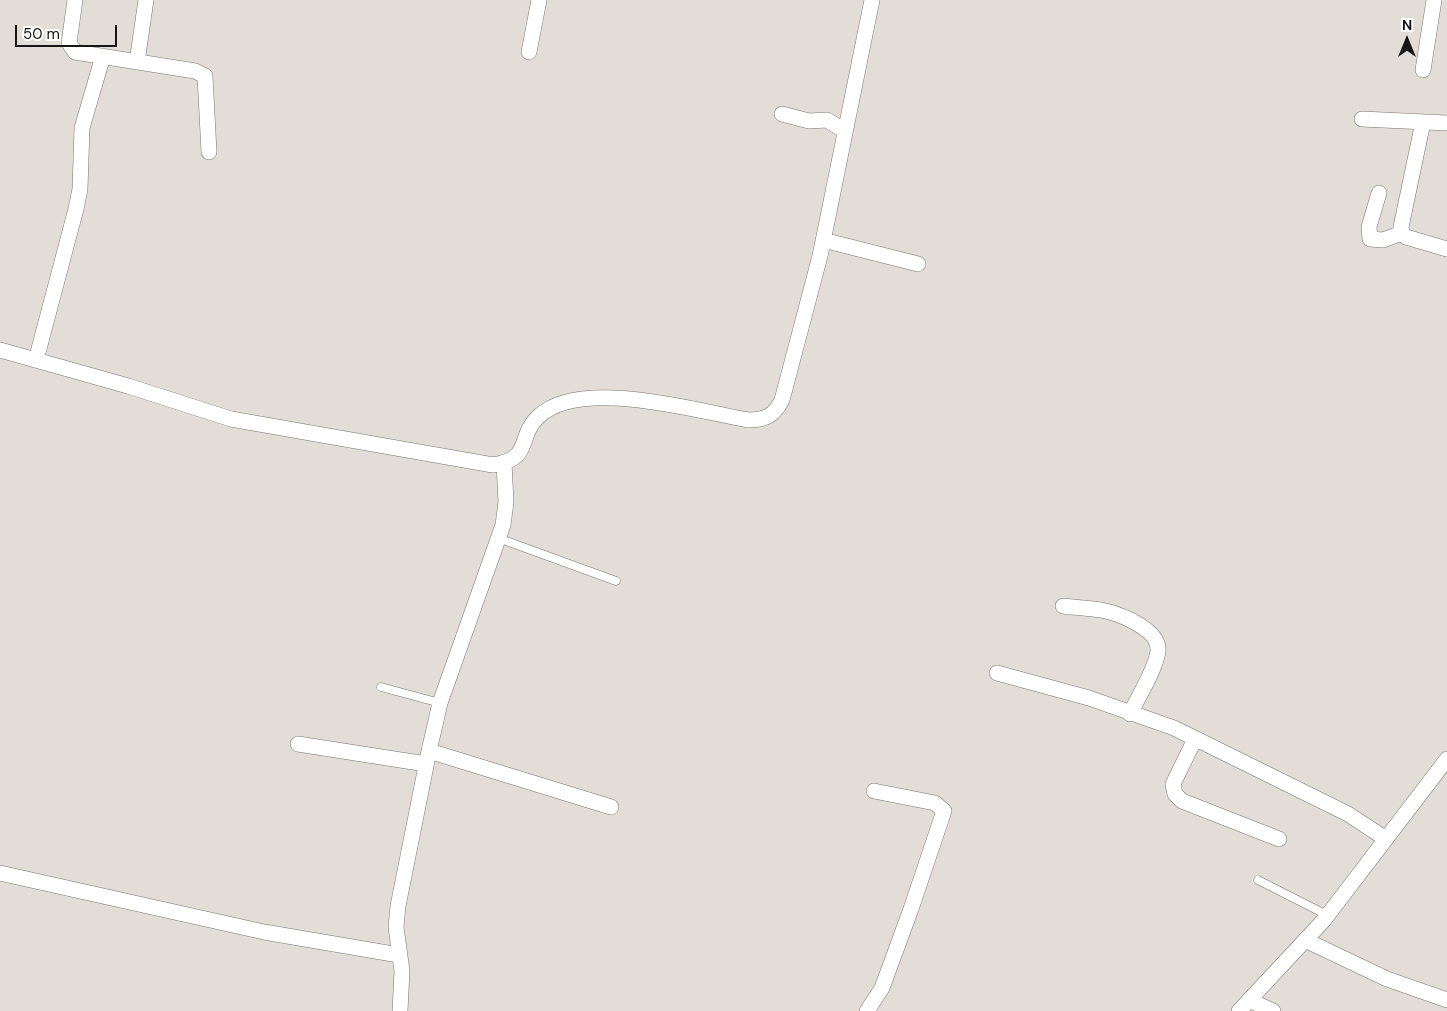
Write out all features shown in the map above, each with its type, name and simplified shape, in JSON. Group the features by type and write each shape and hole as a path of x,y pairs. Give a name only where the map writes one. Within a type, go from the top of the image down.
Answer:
{"street":[{"path":"75,0 69,36 70,48 82,54 195,71 205,76 209,152"},
{"path":"137,62 146,0"},
{"path":"529,52 539,0"},
{"path":"0,350 128,386 232,419 493,465 514,460 520,453 531,426 540,415 566,402 582,399 620,398 748,420 760,420 769,417 782,400 823,240 872,0"},
{"path":"1423,70 1434,0"},
{"path":"36,360 76,209 80,189 82,128 104,56"},
{"path":"782,114 809,121 827,120 845,131"},
{"path":"1362,119 1447,123"},
{"path":"1423,122 1401,227 1402,233 1406,237 1447,249"},
{"path":"1379,193 1369,227 1370,240 1382,240 1402,233"},
{"path":"823,240 918,264"},
{"path":"400,1011 402,971 396,927 398,906 427,758 440,703 503,525 506,502 504,463"},
{"path":"1063,606 1104,611 1117,615 1150,633 1157,642 1157,657 1130,714"},
{"path":"996,674 1079,695 1162,724 1348,814 1386,839"},
{"path":"1196,739 1172,784 1175,794 1182,801 1279,840"},
{"path":"298,744 427,758 611,807"},
{"path":"1244,1005 1327,916 1447,759"},
{"path":"867,1011 882,988 915,900 944,811 935,803 874,791"},
{"path":"0,873 264,932 399,955"},
{"path":"1305,940 1387,979 1447,1000"},
{"path":"1244,1005 1273,1011"}],"lane":[{"path":"498,538 616,581"},
{"path":"381,687 440,703"},
{"path":"1258,880 1327,916"}]}
